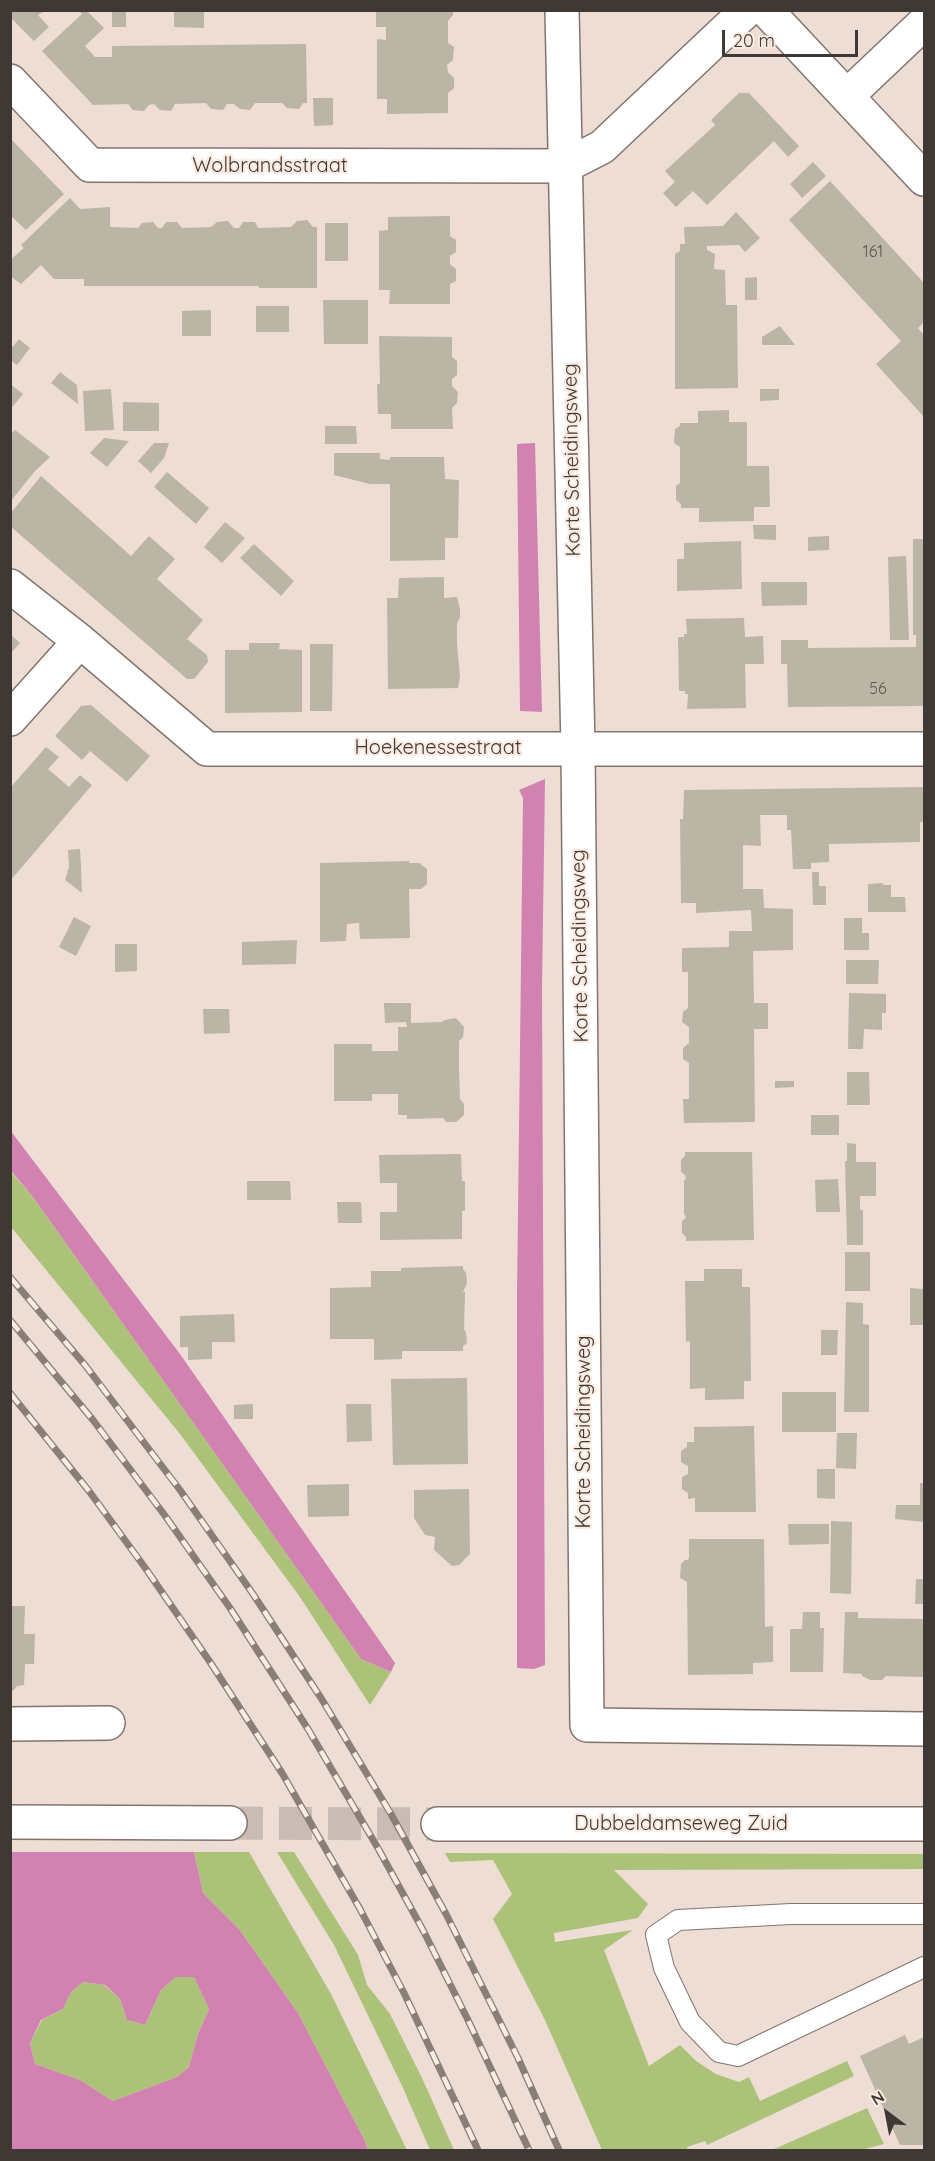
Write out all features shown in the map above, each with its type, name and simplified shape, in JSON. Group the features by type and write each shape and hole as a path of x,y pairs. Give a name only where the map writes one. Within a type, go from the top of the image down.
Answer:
{"street":[{"name":"Korte Scheidingsweg","path":"562,10 578,748 587,1725 924,1730"},
{"path":"565,166 602,147 747,10"},
{"path":"766,10 924,178"},
{"path":"847,96 924,23"},
{"name":"Wolbrandsstraat","path":"10,81 90,165 565,166"},
{"name":"Hoekenessestraat","path":"10,586 80,641 207,749 924,749"},
{"path":"10,718 80,641"},
{"path":"10,1724 108,1723"},
{"path":"10,1822 230,1823"},
{"name":"Dubbeldamseweg Zuid","path":"438,1824 924,1824"}],"lane":[{"path":"924,1914 791,1914 678,1920 656,1935 664,1968 690,2022 719,2052 738,2056 924,1967"}],"green space":[{"path":"10,1171 33,1197 361,1659 391,1672 370,1705 300,1597 180,1434 11,1227"},
{"path":"194,1852 249,1852 331,1994 407,2150 368,2150 298,2013 239,1929 203,1893"},
{"path":"277,1852 294,1852 358,1955 367,1985 390,2014 454,2150 430,2150 403,2088 334,1945"},
{"path":"445,1853 924,1854 924,1869 614,1870 648,1904 638,1918 554,1933 555,1942 633,1930 604,1950 649,2066 680,2045 696,2061 716,2074 739,2082 749,2077 760,2101 847,2061 854,2076 707,2145 705,2141 687,2147 688,2150 602,2150 545,2020 493,1919 512,1894 493,1860 450,1862"},
{"path":"176,1977 194,1977 209,2009 198,2034 189,2067 177,2077 113,2101 80,2080 35,2064 30,2043 42,2020 63,2009 71,1992 83,1982 104,1985 120,1999 127,2020 145,2025 161,1990"},
{"path":"867,2108 884,2144 861,2150 772,2150"}],"shaded area":[{"path":"535,443 542,712 520,711 517,444"},
{"path":"545,779 542,990 545,1665 534,1669 517,1668 517,1294 523,798 519,790"},
{"path":"10,1130 180,1354 395,1663 391,1672 361,1659 33,1197 11,1171"},
{"path":"11,1852 194,1852 203,1893 239,1929 298,2013 368,2150 11,2150","holes":["176,1977 194,1977 209,2009 198,2034 189,2067 177,2077 113,2101 80,2080 35,2064 30,2043 41,2020 63,2009 71,1992 83,1982 105,1985 120,1999 127,2020 145,2025 161,1990"]}],"building":[{"path":"10,10 46,10 38,15 49,27 34,41 10,17"},
{"path":"79,10 86,10 104,28 85,46 95,57 112,57 112,46 306,44 307,103 303,103 299,109 287,108 282,103 255,103 250,110 240,109 234,104 227,104 223,110 211,109 206,103 175,104 171,111 160,110 154,104 149,105 144,111 133,110 128,104 93,105 42,51 82,14"},
{"path":"112,10 126,10 126,27 112,27"},
{"path":"174,10 204,10 204,28 174,27"},
{"path":"376,10 453,10 453,15 448,21 448,43 454,47 453,60 447,65 448,72 454,78 454,88 448,93 448,113 387,114 387,99 377,99 377,39 386,40 386,27 376,27"},
{"path":"739,93 749,93 799,146 788,157 774,141 707,205 693,191 676,207 663,193 675,182 665,171 715,125 711,120"},
{"path":"313,98 333,98 333,125 314,126"},
{"path":"10,138 64,194 26,230 10,215"},
{"path":"813,162 826,176 802,198 790,184"},
{"path":"830,181 924,283 924,322 918,328 924,335 924,417 876,364 901,341 789,220"},
{"path":"70,198 80,209 110,207 110,227 138,228 142,223 153,222 158,228 162,228 166,222 177,222 182,228 211,227 217,222 228,221 234,228 239,228 243,222 255,222 258,228 291,227 297,221 307,220 313,227 317,227 317,288 84,286 84,279 54,279 41,265 21,284 10,276 10,260 24,248 21,245"},
{"path":"736,212 760,238 745,252 739,245 707,246 707,250 715,254 714,269 725,270 726,305 737,305 738,388 675,389 675,254 680,251 680,244 685,244 684,227 723,226"},
{"path":"450,216 450,236 456,240 456,252 450,256 450,264 456,269 456,281 450,284 450,304 389,304 390,290 379,290 379,231 388,230 388,217"},
{"path":"325,223 348,223 348,261 325,261"},
{"path":"757,277 757,300 745,300 745,278"},
{"path":"323,300 368,300 368,344 324,344"},
{"path":"256,306 289,306 289,332 256,332"},
{"path":"211,310 211,336 182,336 182,311"},
{"path":"780,326 795,345 762,345 762,337"},
{"path":"379,336 452,337 452,357 457,361 457,375 452,379 452,386 458,392 457,403 452,408 453,429 391,429 391,414 378,414"},
{"path":"19,339 30,348 17,365 10,360 10,350"},
{"path":"60,372 77,385 78,404 51,383"},
{"path":"10,384 23,394 10,410"},
{"path":"111,389 114,430 85,431 83,391"},
{"path":"760,389 779,389 779,400 760,401"},
{"path":"123,402 159,403 159,431 123,431"},
{"path":"729,410 729,422 747,422 747,466 769,466 770,507 754,507 754,521 699,522 699,508 681,508 681,504 676,500 676,486 680,483 680,447 674,443 675,429 680,426 680,423 698,423 698,411"},
{"path":"325,426 356,426 357,444 325,444"},
{"path":"15,430 50,457 35,471 10,502 10,435"},
{"path":"104,438 129,441 107,467 90,453"},
{"path":"154,443 169,443 164,458 151,473 138,461"},
{"path":"334,453 380,453 380,459 390,460 390,457 444,457 445,479 459,480 458,538 445,538 445,560 390,561 390,484 370,484 334,475"},
{"path":"167,472 209,508 196,524 154,487"},
{"path":"41,476 131,556 149,536 175,559 157,579 203,620 187,639 207,655 208,662 194,679 187,679 10,526 10,514"},
{"path":"225,522 245,538 222,563 204,547"},
{"path":"753,525 776,525 776,540 754,539"},
{"path":"829,536 829,550 808,551 808,537"},
{"path":"913,539 924,539 924,706 788,707 787,664 781,664 781,640 808,640 808,648 916,647 916,635 913,635"},
{"path":"741,541 742,589 677,591 677,559 684,559 684,543"},
{"path":"254,544 294,581 281,596 240,558"},
{"path":"906,556 909,640 890,640 888,557"},
{"path":"444,577 444,598 457,597 460,609 457,623 460,676 458,688 388,689 387,598 398,598 399,578"},
{"path":"761,582 807,582 807,605 762,606"},
{"path":"744,618 745,637 763,636 764,664 745,664 746,708 687,709 688,694 685,694 685,691 679,691 678,637 684,637 684,634 687,634 686,619"},
{"path":"10,634 20,643 10,654"},
{"path":"249,643 280,643 279,649 302,650 302,712 225,713 225,650 249,650"},
{"path":"310,644 333,644 332,711 310,711"},
{"path":"91,705 150,756 127,782 90,751 82,760 55,736 81,706"},
{"path":"46,747 59,757 48,769 69,787 80,775 92,785 10,881 10,788"},
{"path":"924,787 924,822 920,822 920,842 829,844 829,862 811,863 811,869 793,869 791,830 787,830 787,815 760,815 761,846 743,845 743,889 763,889 764,908 793,909 793,950 753,951 754,1003 768,1003 768,1029 754,1029 755,1122 684,1123 683,1099 689,1099 689,1063 683,1059 683,1048 689,1043 689,1027 682,1022 683,1012 688,1008 688,972 682,972 682,948 729,947 729,931 752,931 751,910 696,913 696,903 681,903 680,819 683,819 684,790"},
{"path":"80,849 82,893 65,880 69,867 68,850"},
{"path":"409,861 409,863 419,863 427,869 427,884 421,889 409,889 410,938 360,939 359,923 347,924 346,941 320,942 320,863"},
{"path":"812,872 819,872 819,886 826,886 826,905 813,905"},
{"path":"883,883 883,885 891,885 891,897 905,897 906,912 868,912 868,884"},
{"path":"74,917 91,926 76,956 59,947"},
{"path":"844,918 862,918 862,933 869,933 869,950 844,950"},
{"path":"297,940 296,964 242,965 242,942"},
{"path":"115,944 137,944 137,971 115,972"},
{"path":"846,960 879,960 878,984 846,984"},
{"path":"849,993 886,994 886,1013 882,1013 882,1030 864,1029 863,1049 848,1049"},
{"path":"384,1003 411,1003 411,1023 442,1022 456,1018 464,1027 463,1037 459,1041 459,1071 460,1099 464,1104 464,1115 456,1122 446,1122 443,1118 407,1119 407,1115 398,1115 398,1094 372,1094 372,1101 334,1101 334,1044 372,1044 372,1051 398,1051 398,1027 407,1027 406,1022 385,1023"},
{"path":"203,1009 229,1009 230,1033 204,1034"},
{"path":"847,1072 869,1072 870,1105 847,1105"},
{"path":"775,1081 794,1081 794,1087 775,1088"},
{"path":"811,1115 839,1115 839,1135 811,1135"},
{"path":"847,1143 856,1144 856,1162 876,1162 876,1196 860,1196 860,1210 863,1210 863,1245 847,1245 845,1161 847,1161"},
{"path":"685,1152 752,1152 754,1240 686,1241 682,1233 682,1221 686,1218 684,1180 686,1179 681,1172 681,1160"},
{"path":"461,1154 462,1181 465,1181 462,1239 380,1240 380,1212 397,1212 397,1183 380,1183 379,1155"},
{"path":"838,1179 840,1212 816,1212 815,1180"},
{"path":"247,1181 290,1181 291,1200 247,1200"},
{"path":"337,1202 361,1202 362,1223 338,1223"},
{"path":"845,1252 870,1252 870,1291 845,1291"},
{"path":"463,1266 467,1283 463,1292 465,1292 464,1329 467,1343 463,1346 463,1351 402,1351 402,1359 374,1360 374,1339 330,1339 330,1288 371,1287 371,1271"},
{"path":"704,1269 742,1269 742,1287 750,1287 751,1381 744,1381 744,1399 705,1400 705,1388 690,1389 690,1341 686,1342 685,1281 704,1281"},
{"path":"910,1288 924,1289 924,1325 910,1325"},
{"path":"846,1302 863,1303 863,1324 869,1325 869,1412 844,1412"},
{"path":"234,1314 235,1342 212,1342 212,1359 188,1360 188,1347 180,1347 180,1316"},
{"path":"821,1330 838,1330 837,1355 821,1355"},
{"path":"467,1378 468,1464 393,1465 391,1379"},
{"path":"782,1392 836,1392 836,1432 782,1432"},
{"path":"253,1404 253,1419 234,1419 234,1405"},
{"path":"346,1404 371,1404 372,1441 347,1442"},
{"path":"754,1426 756,1512 695,1512 695,1498 688,1499 688,1493 682,1489 682,1477 688,1474 688,1466 681,1462 681,1451 687,1447 687,1442 694,1442 694,1427"},
{"path":"837,1433 857,1433 856,1469 836,1468"},
{"path":"817,1469 835,1469 835,1499 817,1498"},
{"path":"920,1483 924,1483 924,1522 895,1519 896,1505 920,1505"},
{"path":"349,1484 349,1516 308,1517 307,1485"},
{"path":"469,1489 470,1554 459,1565 452,1566 434,1550 435,1537 425,1535 414,1518 414,1490"},
{"path":"831,1521 852,1522 851,1594 830,1593"},
{"path":"788,1524 829,1524 829,1544 789,1545"},
{"path":"689,1539 764,1539 765,1627 773,1626 773,1662 753,1663 753,1674 688,1675 687,1582 680,1578 681,1564 689,1557"},
{"path":"916,1579 924,1579 924,1604 915,1604"},
{"path":"10,1606 25,1606 24,1634 35,1634 34,1664 25,1664 24,1685 17,1686 13,1691 10,1690"},
{"path":"803,1612 820,1612 820,1628 824,1628 823,1672 790,1672 790,1629 802,1629"},
{"path":"845,1612 858,1612 858,1618 924,1619 924,1677 886,1676 882,1680 870,1680 862,1674 843,1673"},
{"path":"905,2035 909,2044 924,2037 924,2145 900,2145 860,2056"}],"tunnel":[{"path":"230,1823 438,1824"}],"railway":[{"path":"10,1277 85,1365 180,1490 253,1594 321,1698 391,1814 446,1914 518,2058 559,2150"},
{"path":"10,1320 93,1420 166,1517 230,1608 308,1729 424,1932 529,2150"},
{"path":"10,1393 89,1491 146,1569 282,1773 360,1909 404,1993 478,2150"}]}
